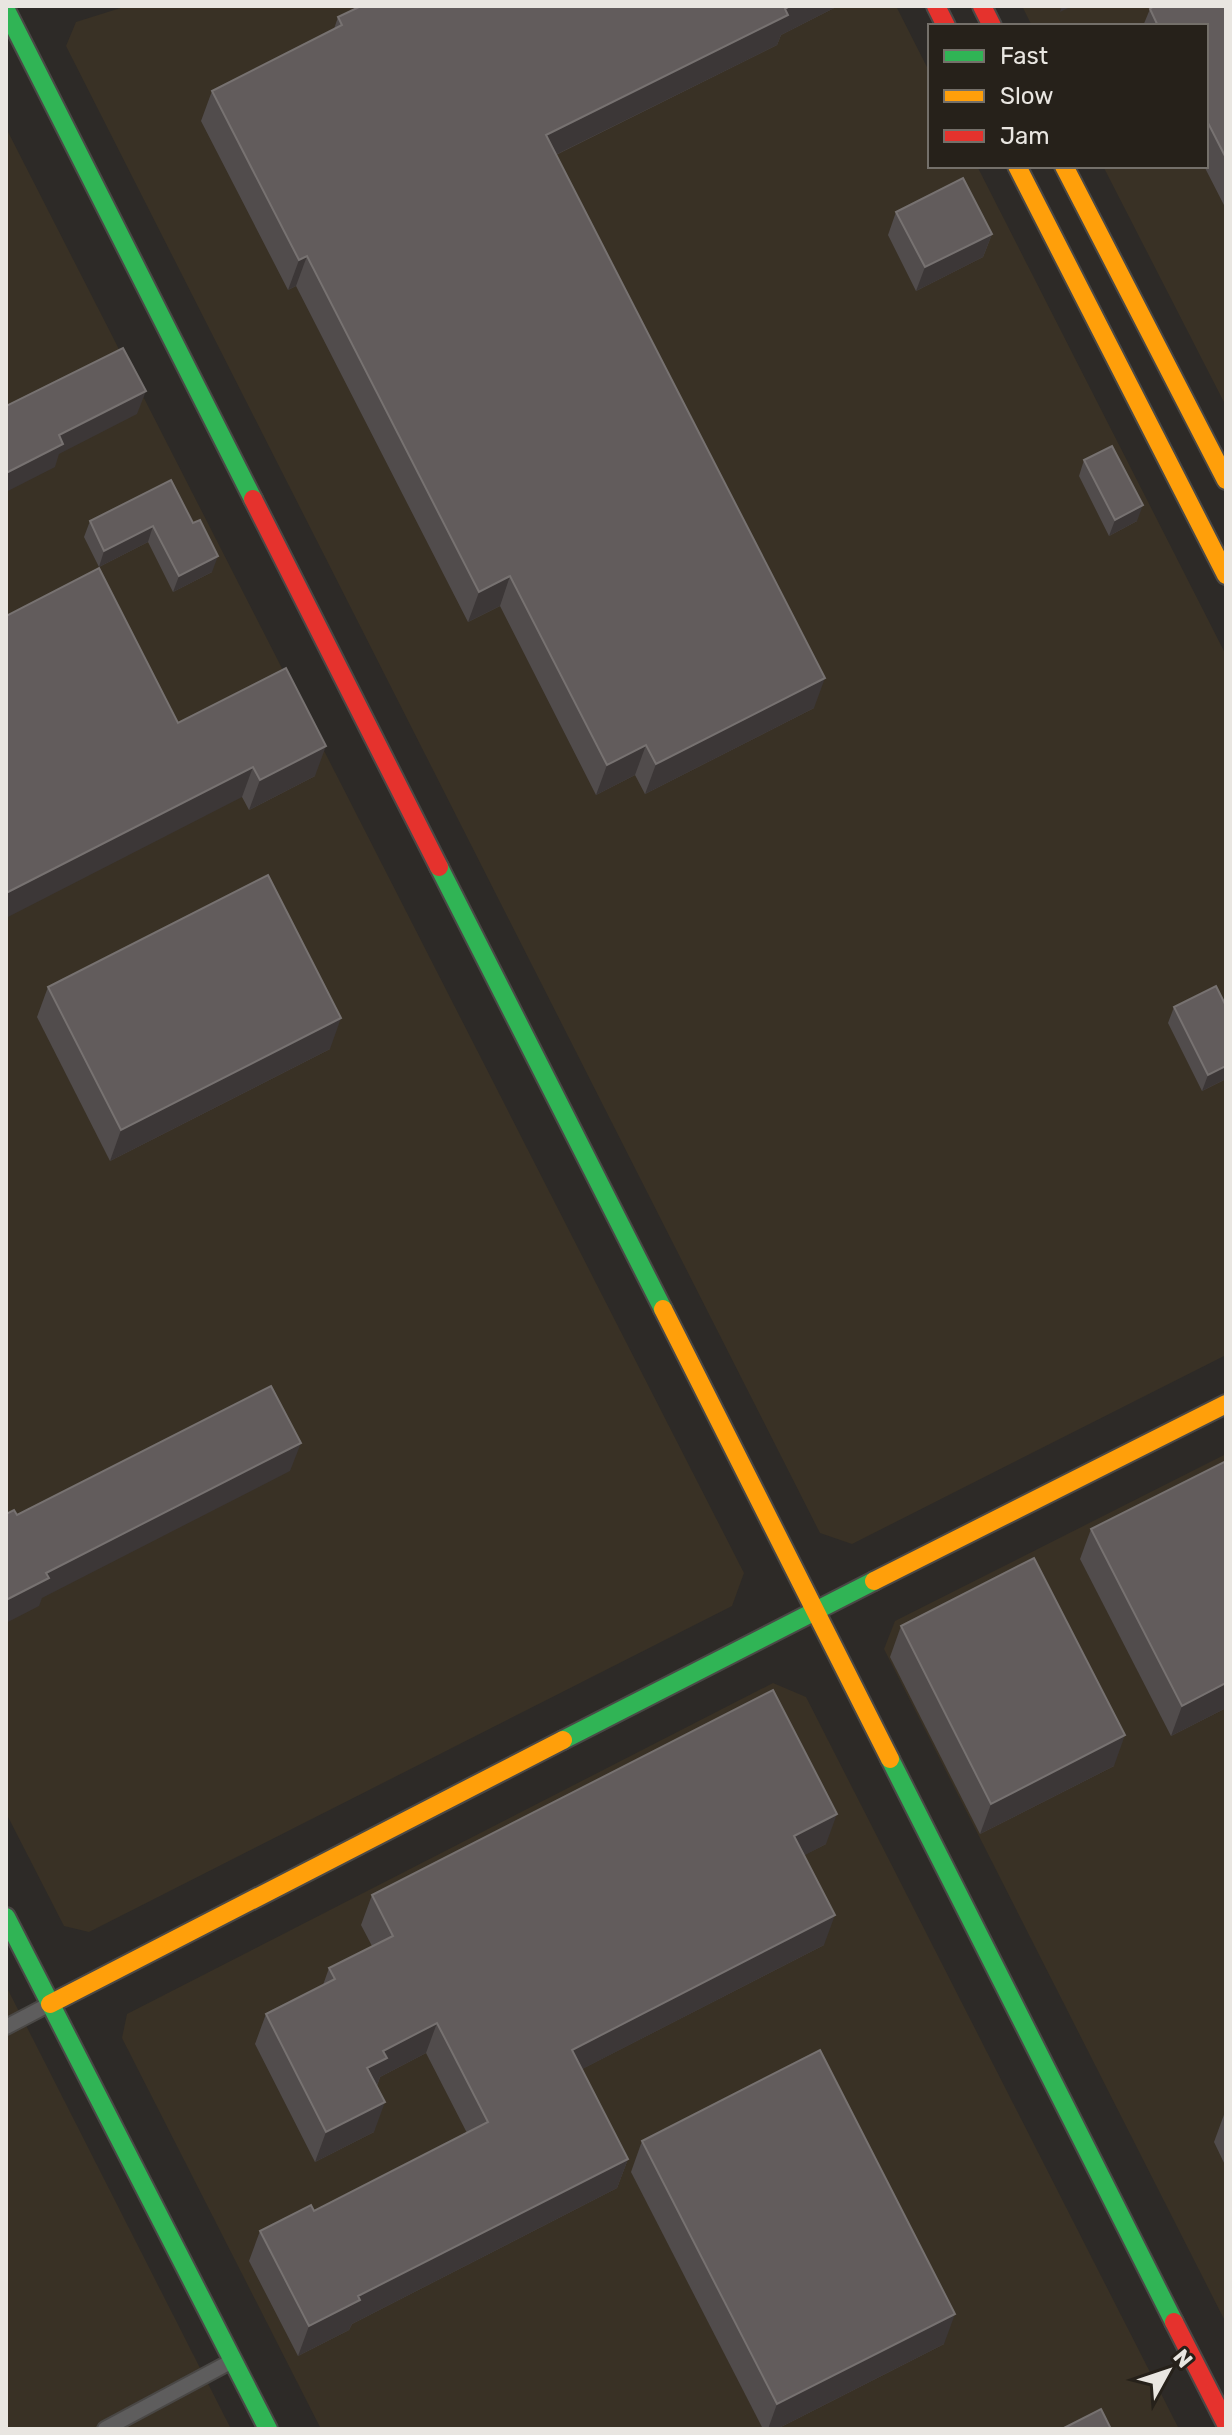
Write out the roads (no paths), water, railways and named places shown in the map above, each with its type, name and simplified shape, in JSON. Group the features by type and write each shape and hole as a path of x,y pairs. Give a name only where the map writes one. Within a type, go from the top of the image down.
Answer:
{"street":[{"path":"936,6 945,24"},
{"path":"982,6 991,24"},
{"path":"6,10 1226,2424"},
{"path":"1018,168 1226,575"},
{"path":"1065,168 1226,480"},
{"path":"50,2004 813,1611 1226,1404"},
{"path":"6,1917 268,2429"}],"lane":[{"path":"6,2027 50,2004"},
{"path":"105,2429 233,2361"}]}
